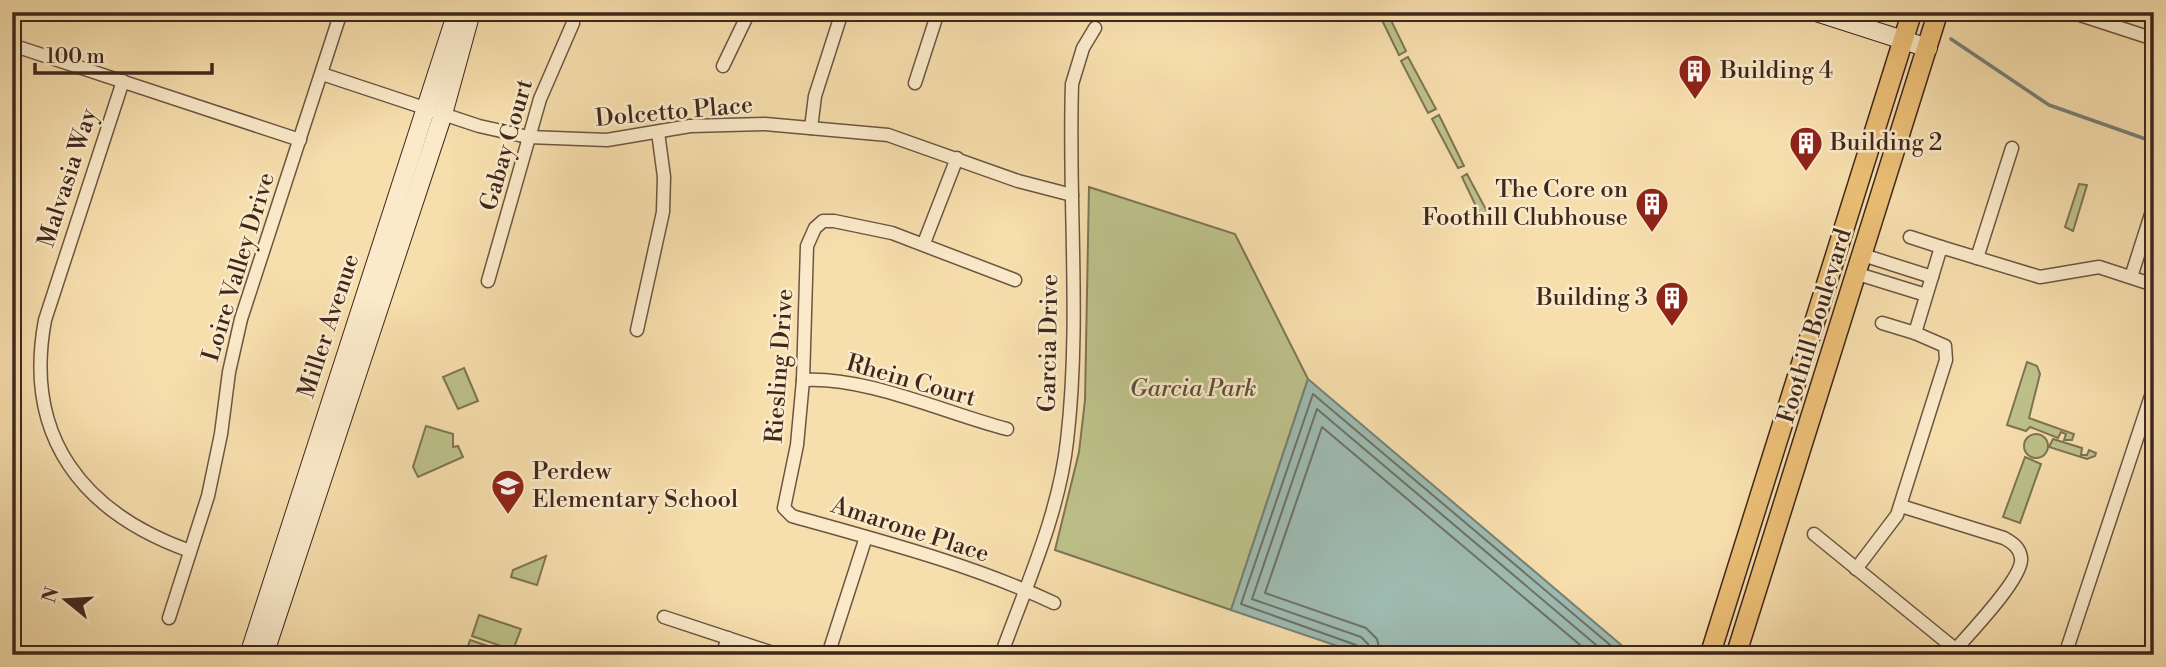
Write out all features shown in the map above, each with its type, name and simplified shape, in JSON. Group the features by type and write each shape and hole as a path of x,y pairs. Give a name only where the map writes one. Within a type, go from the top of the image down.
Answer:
{"main road":[{"name":"Miller Avenue","path":"264,655 434,112 457,12"},
{"name":"Miller Avenue","path":"249,655 434,112 471,12"},
{"path":"1816,12 1928,48"},
{"name":"Foothill Boulevard","path":"1710,655 1912,12"},
{"name":"Foothill Boulevard","path":"1737,655 1938,12"}],"street":[{"name":"Loire Valley Drive","path":"169,618 208,496 241,319 341,12"},
{"path":"723,66 749,12"},
{"path":"811,128 815,96 842,12"},
{"path":"915,83 938,12"},
{"path":"2071,12 2154,39"},
{"name":"Gabay Court","path":"488,281 510,213 528,137 544,86 573,23"},
{"name":"Garcia Drive","path":"1001,655 1051,515 1067,443 1072,373 1072,84 1083,48 1096,28"},
{"path":"12,45 300,140"},
{"name":"Dolcetto Place","path":"322,74 434,112 528,137 585,141 690,127 752,124 888,135 1018,181 1072,195"},
{"name":"Malvasia Way","path":"122,81 45,320 40,357 42,395 57,444 75,474 95,498 145,534 190,551"},
{"path":"637,330 663,212 664,177 658,132"},
{"path":"1977,258 2012,148"},
{"path":"957,158 924,243 1014,280"},
{"path":"2131,277 2154,205"},
{"name":"Riesling Drive","path":"785,508 797,445 803,380 807,246 815,228 823,221 834,221 892,233 924,243"},
{"path":"1910,237 2040,276 2099,267 2154,285"},
{"path":"1914,333 1941,247"},
{"path":"1861,264 1932,277"},
{"path":"1861,264 1887,283 1925,299"},
{"path":"1856,569 1901,506 1947,352 1939,341 1882,323"},
{"name":"Rhein Court","path":"803,380 824,378 860,385 1007,429"},
{"path":"2065,655 2154,387"},
{"path":"1814,534 1958,652 2015,577 2021,558 2017,547 2004,538 1901,506"},
{"name":"Amarone Place","path":"785,508 792,516 866,537 1024,589 1054,603"},
{"path":"828,655 866,537"},
{"path":"664,617 779,655"},
{"path":"722,655 728,638"}],"green space":[{"path":"1378,12 1387,12 1406,51 1399,55"},
{"path":"1408,57 1436,109 1428,113 1401,61"},
{"path":"1439,115 1464,166 1458,168 1432,119"},
{"path":"1467,174 1490,217 1483,221 1462,177"},
{"path":"2079,184 2087,185 2073,231 2065,227"},
{"name":"Garcia Park","path":"1089,187 1235,234 1308,379 1231,610 1055,550 1079,452 1085,400"},
{"path":"2027,362 2037,366 2040,374 2029,418 2074,434 2072,440 2064,440 2066,434 2061,432 2058,438 2030,427 2026,431 2007,425"},
{"path":"464,368 478,401 458,409 443,377"},
{"path":"426,426 453,434 453,447 458,446 463,457 418,477 413,467"},
{"path":"2036,434 2044,438 2048,446 2044,454 2036,458 2028,454 2024,446 2028,438"},
{"path":"2053,439 2082,448 2081,455 2087,455 2089,450 2096,453 2095,456 2087,459 2049,447"},
{"path":"2025,457 2041,464 2020,523 2003,517"},
{"path":"546,556 537,585 511,577 513,570"},
{"path":"479,615 521,629 513,650 472,636"},
{"path":"470,640 512,654 512,655 465,655"}],"water":[{"path":"1308,379 1633,655 1364,655 1231,610"}],"waterway":[{"path":"1951,39 2049,105 2154,142"}],"place":[{"name":"Building 4","path":"1695,101"},
{"name":"Building 2","path":"1806,173"},
{"name":"The Core on Foothill Clubhouse","path":"1652,234"},
{"name":"Building 3","path":"1672,328"},
{"name":"Perdew Elementary School","path":"508,516"}]}
